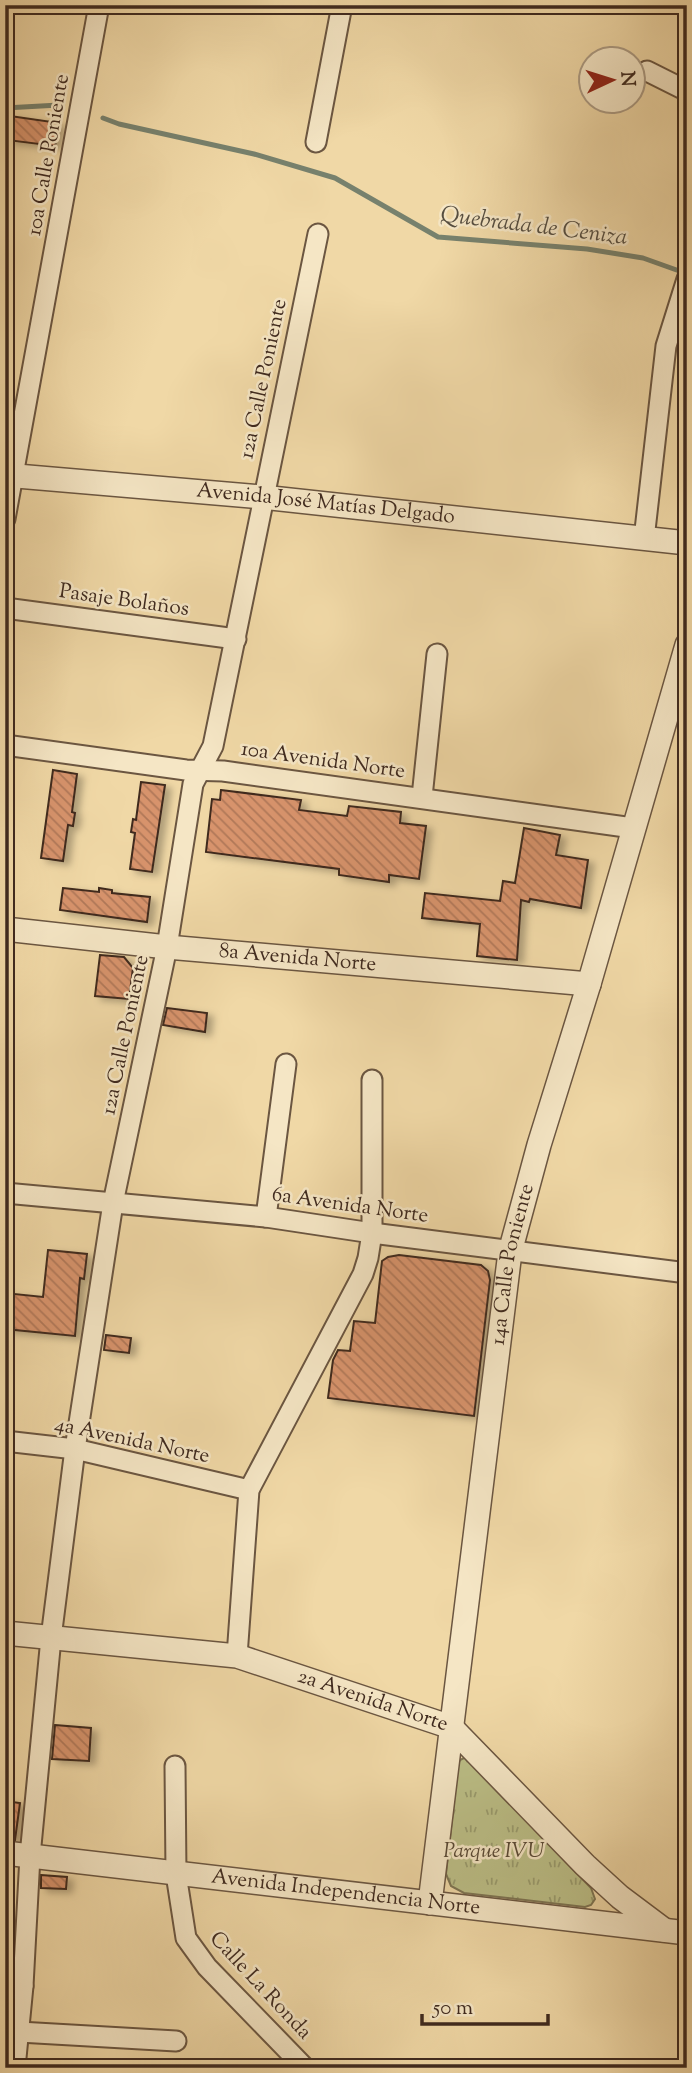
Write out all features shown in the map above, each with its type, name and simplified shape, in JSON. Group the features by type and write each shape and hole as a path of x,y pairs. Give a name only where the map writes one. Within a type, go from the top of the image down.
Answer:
{"street":[{"name":"10a Calle Poniente","path":"5,519 10,475 99,5"},
{"path":"316,142 342,5"},
{"path":"647,71 687,91"},
{"name":"12a Calle Poniente","path":"15,2068 19,2032 14,1985 30,1856 51,1638 75,1449 113,1202 167,947 193,784 213,746 318,234"},
{"path":"644,539 666,346 687,279"},
{"name":"Avenida José Matías Delgado","path":"10,475 262,498 687,543"},
{"name":"Pasaje Bolaños","path":"5,608 236,639"},
{"name":"14a Calle Poniente","path":"430,1903 510,1252 539,1145 589,984 687,645"},
{"path":"422,797 437,654"},
{"name":"10a Avenida Norte","path":"5,745 422,797 633,828"},
{"name":"8a Avenida Norte","path":"5,929 167,947 589,984"},
{"path":"266,1217 286,1064"},
{"path":"237,1656 249,1490 363,1273 368,1258 372,1233 372,1080"},
{"name":"6a Avenida Norte","path":"5,1193 266,1217 510,1252 687,1273"},
{"name":"4a Avenida Norte","path":"5,1441 75,1449 249,1490"},
{"name":"2a Avenida Norte","path":"5,1633 237,1656 451,1727 585,1865 620,1897 675,1931"},
{"name":"Calle La Ronda","path":"175,1766 176,1874 186,1938 207,1967 305,2068"},
{"name":"Avenida Independencia Norte","path":"5,1853 675,1931"},
{"path":"19,2032 176,2041"}],"green space":[{"name":"Parque IVU","path":"466,1757 591,1888 595,1899 591,1905 585,1907 464,1893 451,1886 446,1874 458,1764"}],"building":[{"path":"10,116 59,123 55,146 7,140"},
{"path":"53,770 77,774 73,826 68,825 63,861 41,858"},
{"path":"141,782 165,785 152,872 130,869 135,833 131,832 133,819 136,820"},
{"path":"221,790 301,800 299,810 347,816 349,806 401,812 400,823 426,826 419,879 389,875 389,882 339,875 339,869 206,852 212,799 220,800"},
{"path":"524,828 560,835 556,855 588,860 581,908 530,899 529,902 521,900 517,960 477,956 480,924 422,918 425,893 500,901 503,881 515,883"},
{"path":"63,888 99,892 99,888 112,890 112,893 150,897 147,922 60,910"},
{"path":"100,955 124,957 133,968 129,999 95,996"},
{"path":"167,1008 207,1013 205,1032 163,1025"},
{"path":"48,1250 87,1254 84,1279 80,1278 75,1336 5,1329 5,1293 43,1297"},
{"path":"399,1255 481,1265 488,1271 490,1280 474,1416 328,1398 333,1360 338,1350 350,1351 354,1321 375,1323 382,1261"},
{"path":"106,1335 131,1338 129,1353 104,1350"},
{"path":"55,1725 91,1728 89,1761 52,1759"},
{"path":"5,1801 20,1803 15,1840 5,1839"},
{"path":"41,1875 67,1877 66,1889 41,1888"}],"waterway":[{"name":"Quebrada de Ceniza","path":"5,108 59,105"},
{"name":"Quebrada de Ceniza","path":"103,118 119,124 254,154 335,178 438,237 587,249 643,258 685,273"}]}
